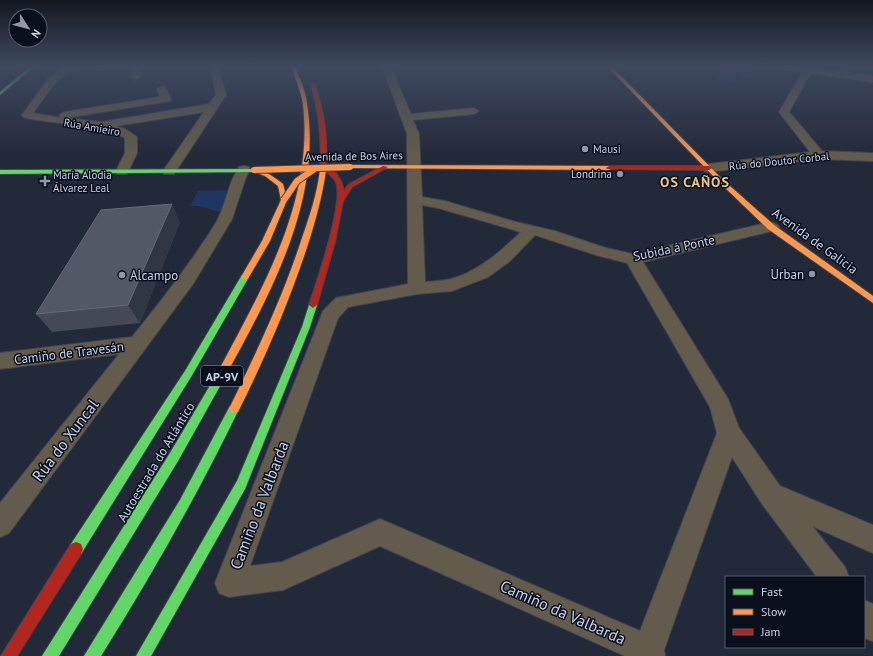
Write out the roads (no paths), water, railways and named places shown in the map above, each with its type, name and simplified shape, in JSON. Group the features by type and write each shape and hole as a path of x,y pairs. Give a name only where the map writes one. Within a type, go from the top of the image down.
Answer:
{"main road":[{"name":"Autoestrada do Atlántico","path":"50,656 124,540 217,386 268,286 298,204 303,184 307,139 304,97"},
{"name":"AP-9V","path":"92,656 122,611 192,489 247,385 280,312 301,257 321,181 324,160 322,120 318,97"},
{"name":"Avenida de Galicia","path":"639,97 709,168 771,227 873,300"},
{"name":"Avenida de Bos Aires","path":"0,172 249,170 350,167 709,168"},
{"name":"AP-9V","path":"8,656 188,374 266,241 284,200 296,181 316,168"},
{"path":"143,656 161,627 241,484 306,327 328,258 340,201 339,182 326,168"},
{"path":"340,201 350,186 385,168"},
{"path":"249,170 267,175 281,185 284,200"}],"street":[{"path":"38,118 27,115 40,97"},
{"name":"Rúa Amieiro","path":"38,118 166,99 165,97"},
{"path":"169,171 220,97"},
{"path":"398,97 414,134 417,288 452,285 482,273 504,257 532,230"},
{"path":"792,97 784,112 818,155"},
{"path":"97,125 213,107"},
{"path":"407,118 474,111"},
{"name":"Rúa Amieiro","path":"38,118 97,125 126,133 131,137 131,153 122,171"},
{"name":"Rúa do Doutor Corbal","path":"709,168 818,155 873,157"},
{"path":"138,343 188,280 225,220 239,177 249,170"},
{"name":"Subida á Ponte","path":"416,200 440,204 550,234 602,252 633,259 771,227"},
{"path":"633,259 720,405 729,433 771,495 834,576"},
{"name":"Camiño da Valbarda","path":"417,288 342,302 330,316 229,583 283,576 380,532 648,653 729,433"},
{"name":"Camiño de Travesán","path":"0,361 138,343"},
{"name":"Rúa do Xuncal","path":"0,524 138,343"},
{"path":"771,495 873,539"},
{"path":"865,616 873,626"}],"place":[{"name":"Mausi","path":"585,149"},
{"name":"Londrina","path":"620,174"},
{"name":"María Alodia Álvarez Leal","path":"45,181"},
{"name":"Urban","path":"812,274"},
{"name":"Alcampo","path":"122,275"}],"district":[{"name":"OS CAÑOS","path":"695,182"}]}
